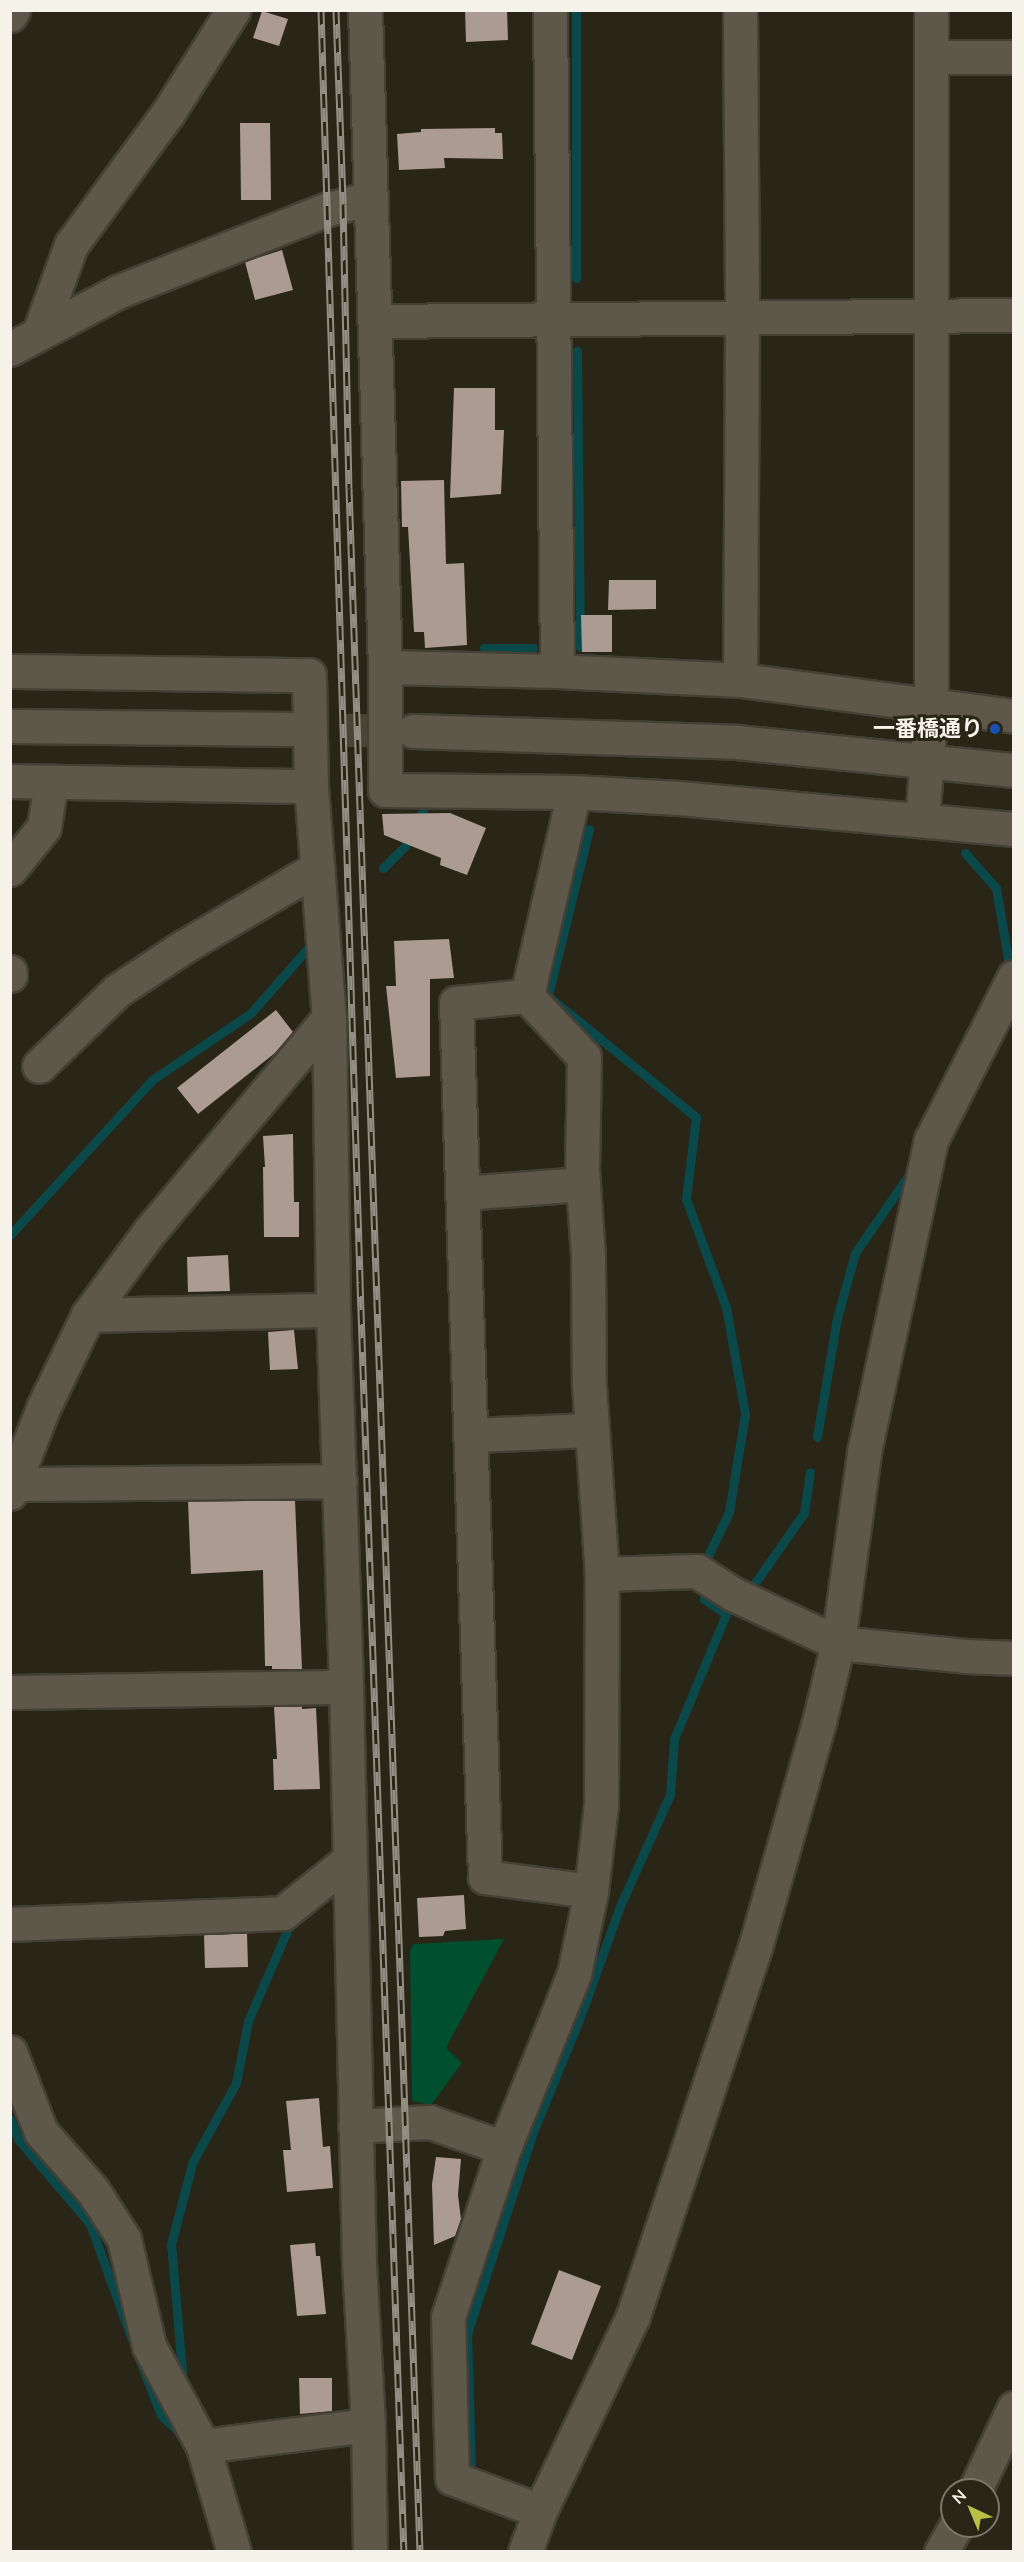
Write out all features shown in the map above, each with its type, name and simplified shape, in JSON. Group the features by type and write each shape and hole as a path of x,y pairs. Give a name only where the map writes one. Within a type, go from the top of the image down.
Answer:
{"street":[{"path":"10,15 13,10"},
{"path":"39,333 71,244 168,113 233,10"},
{"path":"365,10 385,667 385,790 574,792 679,798 1014,829"},
{"path":"550,10 557,671"},
{"path":"740,10 741,680"},
{"path":"922,820 931,705 931,10"},
{"path":"931,57 1014,57"},
{"path":"10,349 117,292 328,209 371,198"},
{"path":"375,321 1014,315"},
{"path":"385,667 557,671 741,680 1014,716"},
{"path":"10,671 309,675 311,786 329,1018 333,1310 346,1687 358,2263 368,2425 370,2552"},
{"path":"10,726 295,729"},
{"path":"414,731 737,742 1014,770"},
{"path":"10,781 311,786"},
{"path":"10,869 44,827 51,782"},
{"path":"527,996 574,792"},
{"path":"39,1066 118,990 183,946 317,868"},
{"path":"525,2552 540,2511 633,2316 755,1948 820,1718 838,1643 864,1452 931,1140 1014,977"},
{"path":"527,996 584,1057 583,1184 588,1256 591,1430 602,1574 601,1805 591,1892 574,1974 504,2148 448,2317 452,2478 540,2511"},
{"path":"527,996 456,1003 485,1877 591,1892"},
{"path":"329,1018 150,1231 88,1315 44,1406 13,1489 340,1481"},
{"path":"463,1193 583,1184"},
{"path":"88,1315 333,1310"},
{"path":"471,1435 591,1430"},
{"path":"602,1574 697,1571 733,1594 838,1643 965,1656 1014,1658"},
{"path":"10,1692 346,1687"},
{"path":"10,1924 283,1913 349,1860"},
{"path":"10,2052 41,2132 93,2191 124,2239 149,2346 203,2446 234,2552"},
{"path":"355,2126 430,2122 504,2148"},
{"path":"981,2478 1014,2408"},
{"path":"203,2446 368,2425"},
{"path":"941,2552 949,2538"}],"green space":[{"path":"504,1939 446,2048 462,2063 431,2105 412,2101 410,1951 413,1944"}],"building":[{"path":"465,10 507,10 508,40 466,42"},
{"path":"262,11 288,19 279,46 253,38"},
{"path":"240,123 270,123 271,200 241,200"},
{"path":"495,128 495,133 502,133 503,159 444,158 445,168 399,170 397,134 421,132 421,129"},
{"path":"282,250 293,290 255,300 245,262"},
{"path":"454,388 495,388 495,430 504,430 501,494 450,498"},
{"path":"444,480 446,564 464,563 467,645 425,648 424,632 414,632 408,527 402,527 401,481"},
{"path":"609,580 656,580 656,609 608,610"},
{"path":"581,615 612,615 612,652 582,652"},
{"path":"450,813 486,828 467,875 440,865 441,858 384,835 382,814"},
{"path":"449,939 454,978 430,979 430,1076 396,1078 386,986 396,986 394,941"},
{"path":"276,1010 293,1032 275,1053 198,1114 177,1088"},
{"path":"293,1134 294,1202 299,1202 299,1237 264,1237 263,1136"},
{"path":"228,1255 230,1291 188,1292 187,1257"},
{"path":"294,1330 298,1369 270,1370 268,1332"},
{"path":"295,1500 302,1669 272,1669 272,1666 265,1666 263,1570 191,1574 188,1501"},
{"path":"302,1706 302,1709 316,1708 320,1789 274,1790 273,1759 277,1759 274,1707"},
{"path":"464,1895 466,1929 445,1931 443,1936 419,1937 417,1898"},
{"path":"247,1933 248,1967 205,1968 204,1935"},
{"path":"319,2098 323,2147 330,2146 333,2188 287,2192 283,2150 291,2150 286,2101"},
{"path":"436,2157 461,2159 458,2195 461,2219 455,2236 434,2245 432,2184"},
{"path":"315,2243 316,2256 320,2256 326,2314 297,2316 290,2245"},
{"path":"559,2270 601,2286 572,2360 531,2344"},
{"path":"299,2378 332,2378 332,2411 300,2414"}],"waterway":[{"path":"576,10 576,278"},
{"path":"577,351 580,647"},
{"path":"484,648 533,648"},
{"path":"383,868 405,846 423,810"},
{"path":"589,829 548,996 696,1117 686,1199 726,1307 745,1414 729,1512 703,1566"},
{"path":"965,853 996,888 1009,965 1005,973"},
{"path":"10,1235 152,1080 251,1013 315,940"},
{"path":"817,1437 837,1318 855,1253 912,1170"},
{"path":"750,1590 804,1513 810,1472"},
{"path":"471,2466 467,2334 533,2132 579,2020 620,1906 670,1795 674,1739 726,1614 704,1599"},
{"path":"183,2383 171,2244 193,2161 236,2083 248,2021 290,1924 294,1920"},
{"path":"10,2119 18,2139 90,2224 131,2337"},
{"path":"140,2361 161,2415 183,2436"}],"tunnel":[{"path":"295,729 413,731"}],"railway":[{"path":"321,10 360,1282 404,2552"},
{"path":"336,10 349,488 420,2552"}],"place":[{"name":"一番橋通り","path":"995,729"}]}
